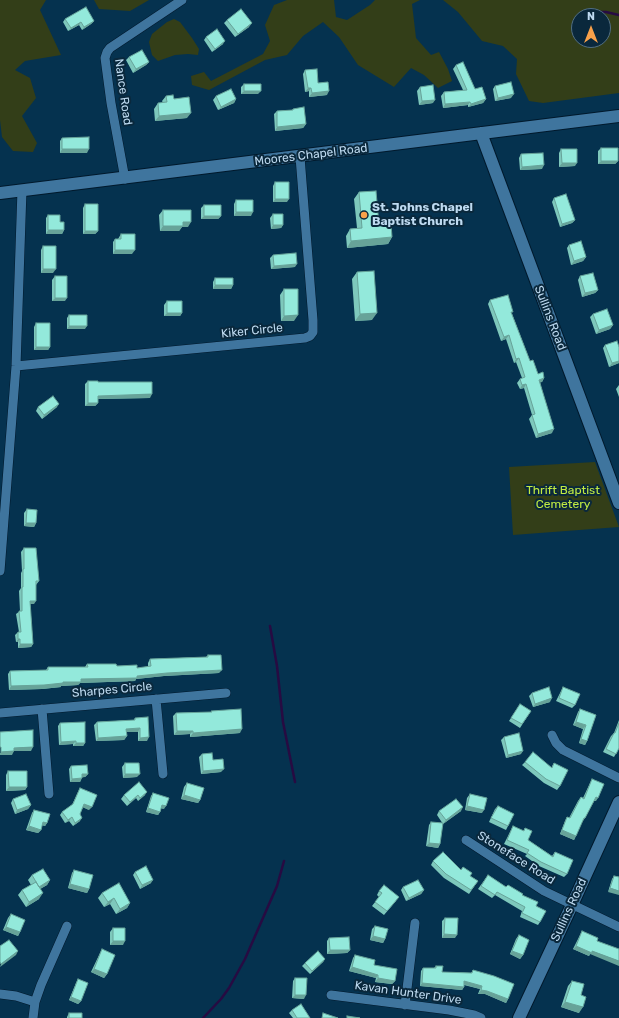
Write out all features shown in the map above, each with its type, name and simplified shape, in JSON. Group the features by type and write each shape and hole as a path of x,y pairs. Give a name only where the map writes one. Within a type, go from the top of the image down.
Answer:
{"street":[{"name":"Nance Road","path":"125,178 105,58 110,48 182,0"},
{"name":"Moores Chapel Road","path":"1,192 300,157 619,116"},
{"name":"Sullins Road","path":"481,133 619,503"},
{"name":"Kiker Circle","path":"16,366 305,338 310,336 313,332 312,307 300,157"},
{"path":"0,571 16,366 22,190"},
{"name":"Sharpes Circle","path":"0,713 226,692"},
{"path":"156,699 163,774"},
{"path":"42,708 49,794"},
{"path":"552,735 563,750 619,778"},
{"name":"Sullins Road","path":"519,1018 619,802"},
{"name":"Stoneface Road","path":"466,840 544,891 619,927"},
{"path":"405,1004 415,923"},
{"path":"34,1018 35,1002 40,985 68,926"},
{"path":"0,994 16,996 35,1002"},
{"name":"Kavan Hunter Drive","path":"331,995 449,1010 474,1015 481,1018"}],"green space":[{"path":"0,0 46,0 40,10 61,55 25,61 15,70 30,78 36,98 22,116 37,143 33,152 13,151 2,137 0,120"},
{"path":"94,0 149,0 130,11 99,9"},
{"path":"287,0 334,0 336,17 347,20 375,0 420,0 412,4 416,38 431,55 439,52 448,69 452,81 438,88 424,75 411,68 394,87 358,65 339,37 323,22 303,36 287,55 265,60 209,90 192,85 191,76 204,72 211,81 263,54 270,41 265,25 274,5"},
{"path":"443,0 619,0 619,93 543,103 529,101 516,74 517,59 503,46 482,41 458,12"},
{"path":"174,19 180,22 192,38 199,49 198,55 175,55 158,61 152,55 149,42 152,34 167,22"},
{"name":"Thrift Baptist Cemetery","path":"595,462 619,527 513,535 509,467"}],"building":[{"path":"86,7 94,21 84,27 81,22 71,28 65,19"},
{"path":"241,9 252,23 238,34 227,20"},
{"path":"217,29 225,41 215,49 206,37"},
{"path":"142,50 149,62 136,69 129,57"},
{"path":"463,62 475,89 482,87 486,99 471,104 470,102 445,104 444,92 467,90 456,65"},
{"path":"317,69 318,83 328,82 329,91 312,93 311,88 308,88 305,70"},
{"path":"511,82 514,94 498,98 495,86"},
{"path":"244,84 261,84 261,91 244,91"},
{"path":"433,85 435,100 422,101 420,87"},
{"path":"231,89 236,99 221,107 216,96"},
{"path":"173,95 174,99 189,97 191,113 159,116 158,103 167,102 166,96"},
{"path":"304,107 306,124 277,127 277,111 293,110"},
{"path":"89,137 89,149 62,149 62,138"},
{"path":"601,148 618,148 618,161 601,161"},
{"path":"561,149 577,149 577,163 562,163"},
{"path":"543,153 544,165 522,167 521,154"},
{"path":"275,182 289,182 289,199 275,199"},
{"path":"376,191 379,225 391,224 392,237 351,241 350,229 362,228 359,192"},
{"path":"566,194 575,220 562,224 554,198"},
{"path":"236,200 253,200 253,212 236,212"},
{"path":"85,204 98,204 98,231 85,231"},
{"path":"204,205 221,205 221,216 204,216"},
{"path":"163,210 191,210 191,222 183,222 183,226 163,226"},
{"path":"273,214 283,214 283,225 273,225"},
{"path":"48,215 60,215 60,222 64,222 64,230 48,230"},
{"path":"121,234 135,234 135,250 115,250 115,239 121,239"},
{"path":"581,241 586,257 574,261 569,245"},
{"path":"43,246 56,246 56,269 43,269"},
{"path":"296,253 297,264 274,266 273,255"},
{"path":"374,271 377,313 360,314 357,272"},
{"path":"593,273 598,290 585,293 580,276"},
{"path":"55,276 67,276 67,298 55,298"},
{"path":"215,278 233,278 233,285 215,285"},
{"path":"284,289 298,289 298,315 284,316"},
{"path":"508,295 513,312 511,312 530,361 533,360 538,374 543,372 544,378 539,380 554,429 538,434 532,415 535,414 526,384 522,385 520,379 525,377 519,358 516,359 509,335 504,337 490,300"},
{"path":"167,301 182,301 182,313 167,313"},
{"path":"607,309 613,325 599,330 593,314"},
{"path":"69,315 87,315 87,326 69,326"},
{"path":"36,323 50,323 50,347 36,347"},
{"path":"617,341 619,347 619,361 612,363 605,345"},
{"path":"88,381 152,382 152,394 98,396 98,403 88,403"},
{"path":"53,396 59,404 44,415 38,407"},
{"path":"27,509 37,510 36,523 26,523"},
{"path":"24,548 36,548 39,581 36,581 36,601 30,601 33,644 20,644 20,639 18,639 18,632 21,632 19,611 22,611"},
{"path":"208,655 221,655 222,670 167,673 137,676 137,678 81,679 81,682 11,686 10,671 48,670 48,667 88,667 87,664 116,664 117,666 137,665 137,668 151,666 150,659 208,657"},
{"path":"549,687 552,698 535,704 532,693"},
{"path":"563,687 580,694 575,705 559,698"},
{"path":"520,704 531,711 522,724 511,718"},
{"path":"241,709 242,729 193,733 193,731 177,731 176,713 212,712 211,711"},
{"path":"580,709 596,715 587,741 581,739 586,725 576,722"},
{"path":"148,717 149,737 140,738 140,728 126,729 127,736 98,738 97,722 135,720 135,718"},
{"path":"85,722 85,743 76,743 76,741 61,742 60,723"},
{"path":"619,723 619,748 616,754 606,749"},
{"path":"33,730 33,747 14,748 14,751 1,752 0,732"},
{"path":"519,733 523,751 508,755 504,737"},
{"path":"533,752 552,768 554,763 568,770 560,786 546,779 525,762"},
{"path":"212,753 213,760 223,759 224,769 203,771 202,754"},
{"path":"125,763 139,763 140,774 125,774"},
{"path":"87,765 88,774 82,774 82,778 72,779 71,766"},
{"path":"8,771 27,771 27,787 9,787"},
{"path":"592,779 604,784 598,798 596,797 584,818 576,836 562,830 567,817 570,818 581,797 584,799"},
{"path":"139,782 147,792 140,798 138,795 130,802 124,795"},
{"path":"187,783 204,788 200,800 184,795"},
{"path":"80,788 97,795 92,807 84,804 80,814 82,818 75,823 72,817 68,820 62,812 73,804"},
{"path":"153,793 169,798 166,806 162,805 160,812 148,808"},
{"path":"26,794 31,805 17,810 13,799"},
{"path":"470,794 487,798 484,810 467,806"},
{"path":"456,799 463,807 446,820 439,811"},
{"path":"498,806 514,814 508,826 491,818"},
{"path":"34,810 50,814 47,823 43,822 41,830 29,826"},
{"path":"431,822 443,823 440,844 429,843"},
{"path":"513,826 524,831 525,828 532,831 528,840 553,857 555,852 573,860 567,874 541,862 527,853 529,850 507,840"},
{"path":"443,852 461,870 463,867 472,873 470,876 478,881 471,890 446,874 433,861"},
{"path":"146,866 153,880 142,885 135,872"},
{"path":"43,869 50,880 39,887 32,875"},
{"path":"74,870 93,875 89,889 70,884"},
{"path":"488,875 506,887 508,885 523,894 522,895 538,902 536,906 546,911 540,922 522,913 525,907 497,892 495,895 481,886"},
{"path":"614,876 619,877 619,891 610,888"},
{"path":"418,880 424,890 409,898 403,887"},
{"path":"36,882 43,893 29,902 22,890"},
{"path":"119,883 130,903 120,909 114,898 108,902 102,893"},
{"path":"384,885 399,897 387,911 375,902 382,893 379,891"},
{"path":"11,914 25,920 20,932 6,927"},
{"path":"445,918 458,918 457,935 444,934"},
{"path":"375,926 388,929 385,939 373,936"},
{"path":"113,928 125,928 125,941 113,941"},
{"path":"582,931 598,938 597,941 619,949 619,961 592,951 592,953 576,946"},
{"path":"519,935 529,940 523,955 512,951"},
{"path":"349,937 350,950 330,950 329,938"},
{"path":"9,940 18,951 1,964 0,946"},
{"path":"102,949 115,955 107,974 94,969"},
{"path":"318,951 325,959 312,971 305,963"},
{"path":"355,955 375,960 374,965 397,969 395,981 378,978 378,975 352,967"},
{"path":"436,966 443,966 442,972 472,973 473,970 514,984 508,999 481,990 482,986 464,981 464,987 422,983 423,968 436,968"},
{"path":"295,978 307,978 306,995 295,995"},
{"path":"78,979 88,983 81,1001 71,997"},
{"path":"572,981 584,984 581,995 586,997 583,1007 565,1002"},
{"path":"301,1004 310,1018 297,1018 292,1010"},
{"path":"69,1013 82,1013 82,1018 69,1018"},
{"path":"323,1013 338,1018 322,1018"},
{"path":"347,1016 360,1018 347,1018"}],"waterway":[{"path":"611,13 619,15"},
{"path":"270,626 277,666 283,722 295,782"},
{"path":"203,1018 229,988 245,959 277,886 284,861"}],"place":[{"name":"St. Johns Chapel Baptist Church","path":"364,215"}]}
